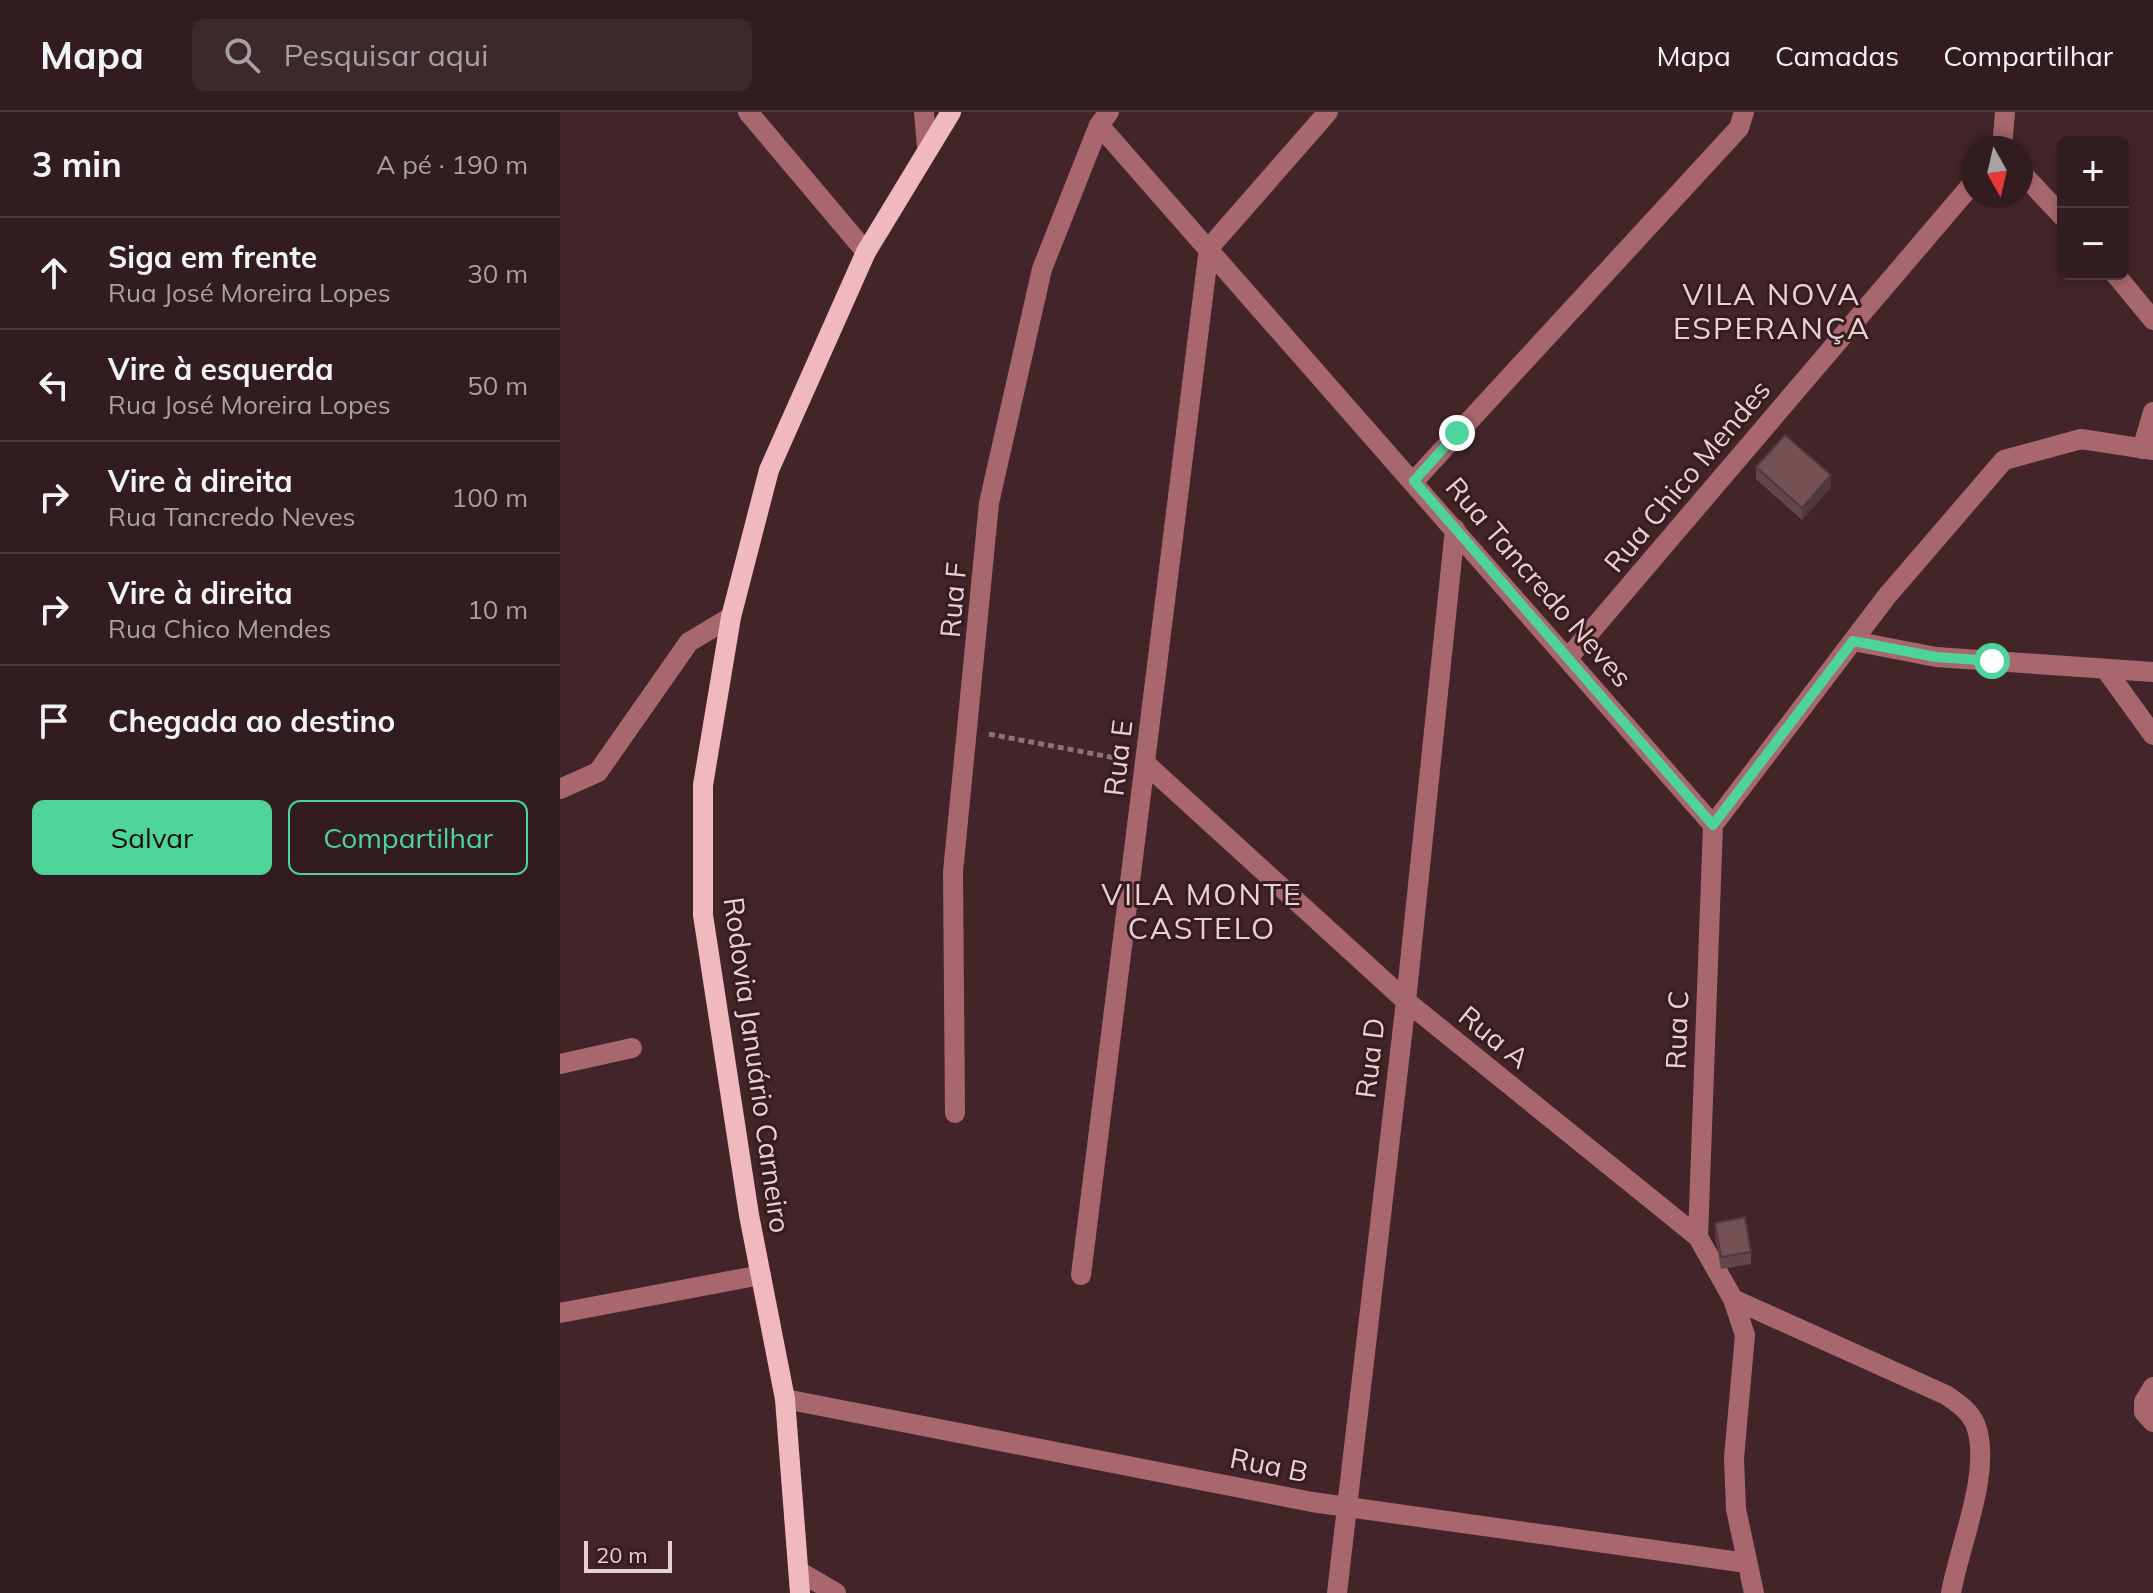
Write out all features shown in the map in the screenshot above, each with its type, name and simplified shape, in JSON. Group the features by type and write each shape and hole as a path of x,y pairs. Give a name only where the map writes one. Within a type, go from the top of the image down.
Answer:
{"main road":[{"name":"Rodovia Januário Carneiro","path":"800,1583 785,1399 749,1215 703,915 703,785 731,617 769,470 866,252 951,112"}],"street":[{"path":"748,112 866,252"},
{"path":"924,112 927,147"},
{"path":"1209,248 1328,112"},
{"path":"1414,481 1739,128 1744,112"},
{"path":"2003,136 2005,112"},
{"name":"Rua Tancredo Neves","path":"1104,119 1209,248 1713,825"},
{"name":"Rua F","path":"955,1113 953,872 970,730 989,503 1042,269 1104,119"},
{"path":"2033,185 2057,211"},
{"name":"Rua Chico Mendes","path":"1568,658 1961,197"},
{"name":"Rua E","path":"1081,1275 1209,248"},
{"path":"2120,280 2153,320"},
{"path":"1713,825 1853,641 2004,460 2081,439 2148,450 2153,412"},
{"name":"Rua D","path":"1337,1593 1344,1508 1406,1001 1455,529"},
{"path":"560,789 598,772 689,642 731,617"},
{"path":"1853,641 1936,657 2153,672"},
{"path":"2106,670 2153,735"},
{"name":"Rua A","path":"1145,763 1406,1001 1698,1237 1733,1299 1745,1335 1734,1458 1736,1509 1754,1593"},
{"name":"Rua C","path":"1698,1237 1713,825"},
{"path":"560,1064 632,1048"},
{"path":"560,1313 761,1275"},
{"path":"1733,1299 1946,1395 1965,1408 1976,1426 1978,1475 1951,1593"},
{"path":"2150,1420 2144,1402 2153,1387"},
{"name":"Rua B","path":"785,1399 1344,1508 1747,1563"},
{"path":"800,1583 836,1593"}],"path":[{"path":"970,730 1145,763"}],"building":[{"path":"1785,435 1831,475 1802,508 1756,467"},
{"path":"1745,1217 1751,1252 1721,1257 1715,1223"}],"district":[{"name":"VILA NOVA ESPERANÇA","path":"1772,312"},
{"name":"VILA MONTE CASTELO","path":"1202,912"}],"route":[{"path":"1457,433 1414,481 1713,825 1853,641 1936,657 1992,661"}]}
